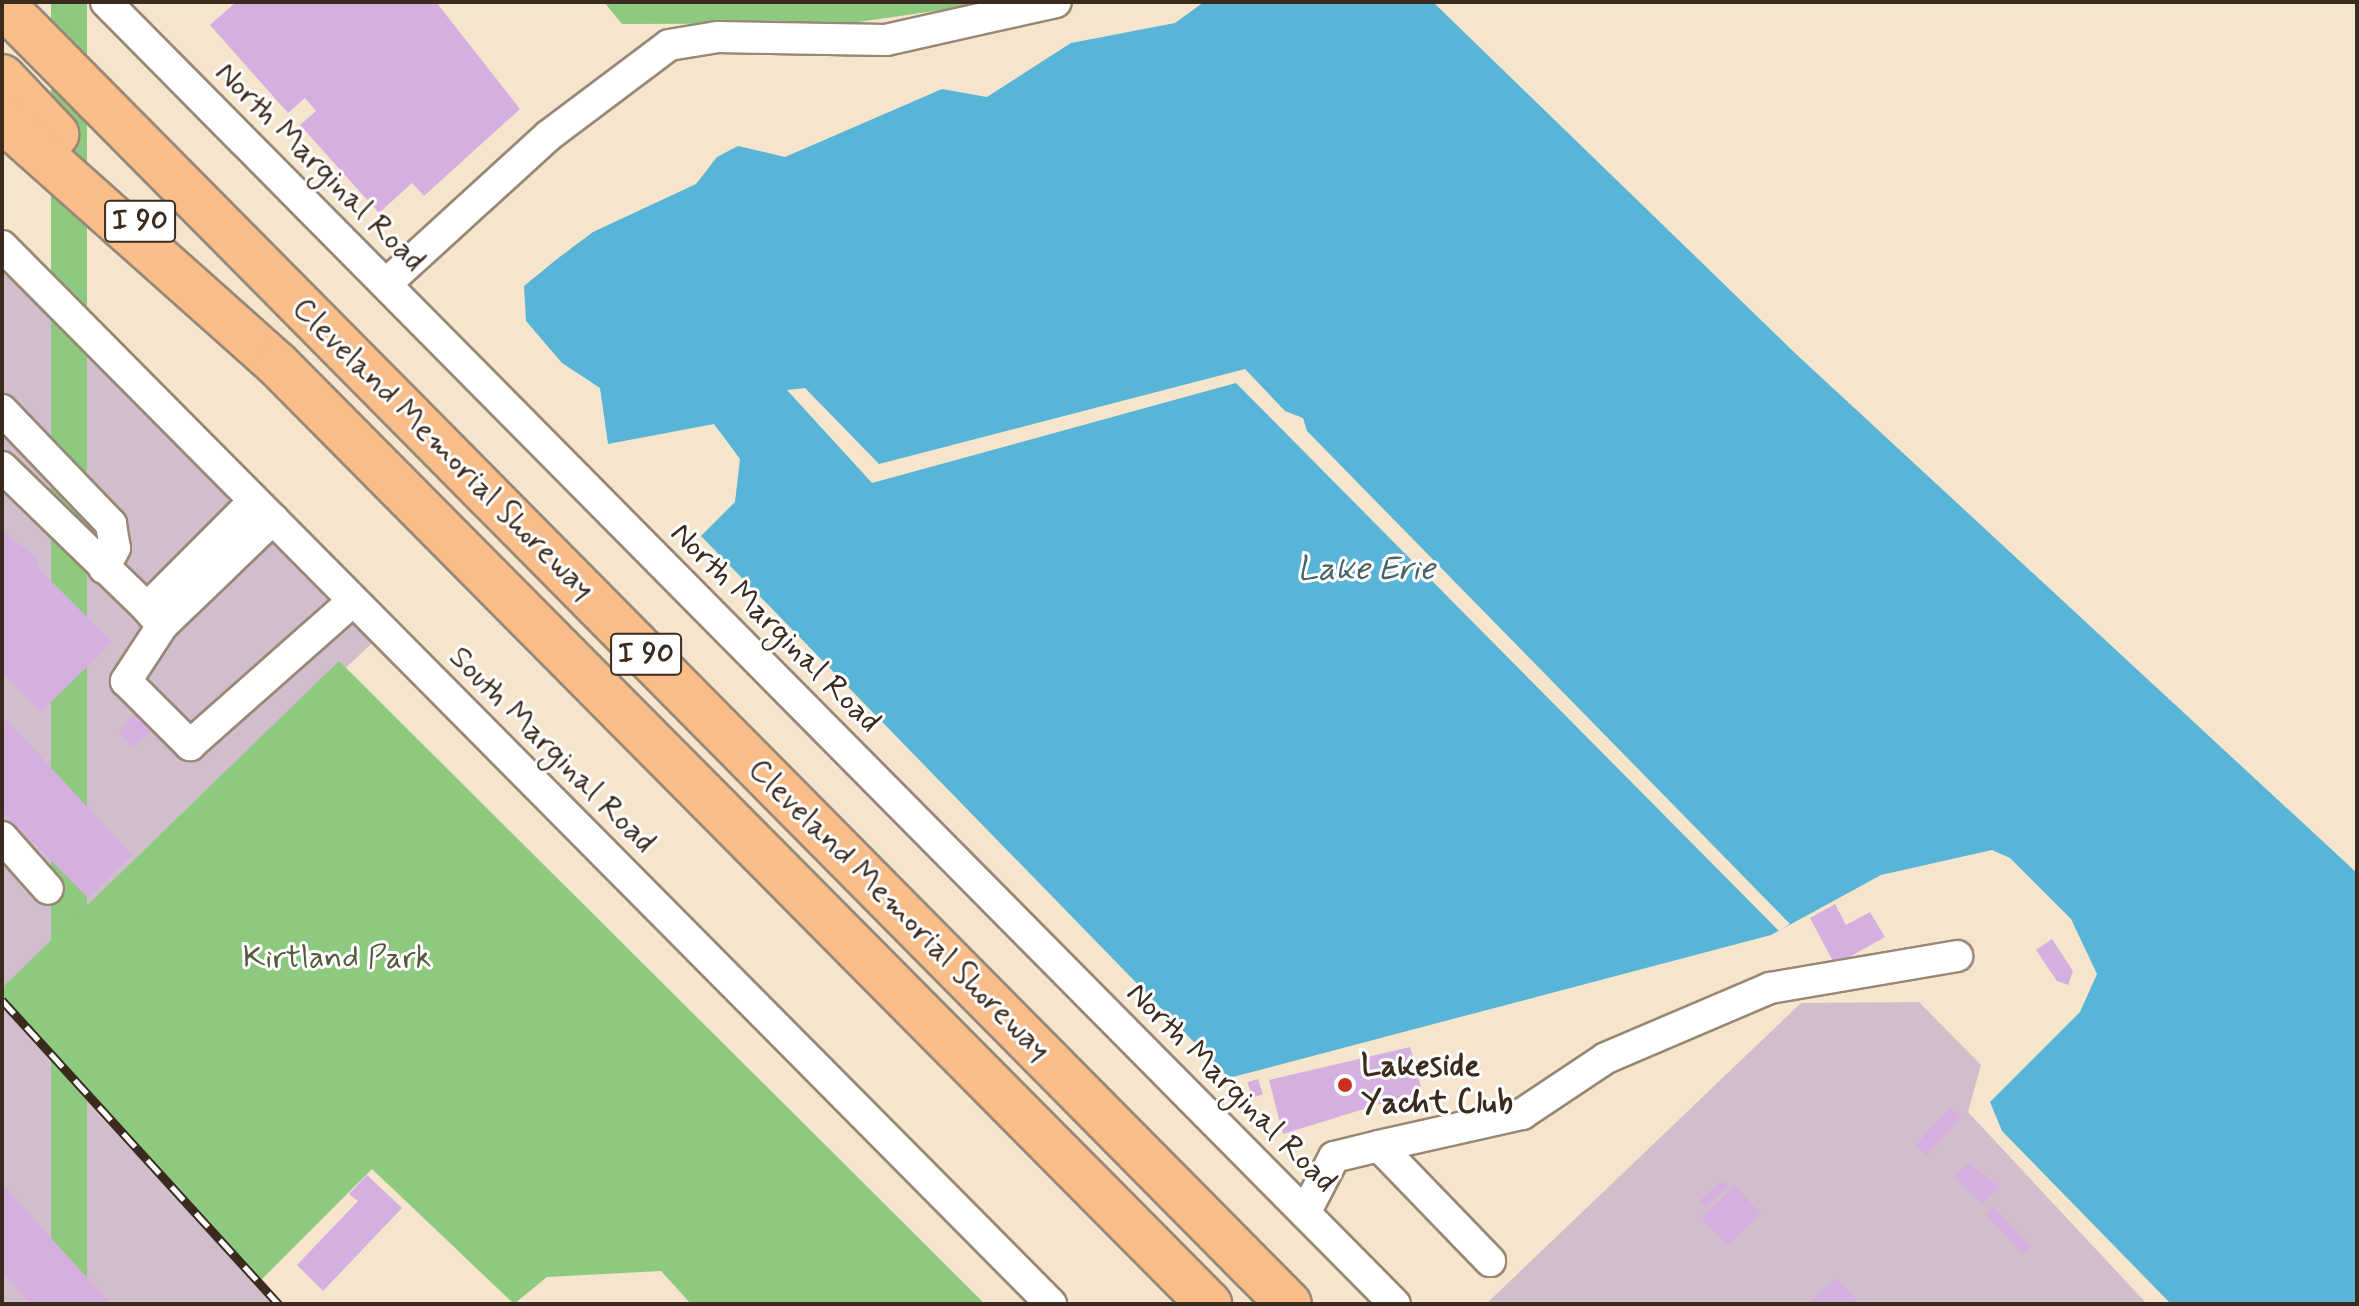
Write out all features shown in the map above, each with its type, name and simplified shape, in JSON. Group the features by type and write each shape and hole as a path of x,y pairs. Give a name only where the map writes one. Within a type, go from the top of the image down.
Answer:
{"highway":[{"name":"Cleveland Memorial Shoreway","path":"2,4 1289,1304"},
{"name":"I 90","path":"2,77 277,364"},
{"name":"Cleveland Memorial Shoreway","path":"2,119 277,364 1209,1304"}],"street":[{"name":"North Marginal Road","path":"106,2 1395,1304"},
{"path":"386,284 548,136 669,45 718,37 886,40 1056,2"},
{"name":"South Marginal Road","path":"2,246 1051,1304"},
{"path":"2,410 111,524 115,548 104,568"},
{"path":"2,467 154,617"},
{"path":"263,510 154,617 126,681 190,745 353,601"},
{"path":"2,837 48,889"},
{"path":"1305,1213 1334,1157 1522,1114 1606,1058 1770,988 1957,956"},
{"path":"1379,1146 1490,1261"}],"shaded area":[{"path":"2,246 384,632 2,989"},
{"path":"2,999 12,1011 279,1304 2,1304"},
{"path":"1919,1002 1981,1065 1968,1112 2147,1304 1486,1304 1801,1003"}],"green space":[{"path":"51,2 87,2 87,1304 51,1304"},
{"path":"604,2 998,2 851,23 622,24"},
{"name":"Kirtland Park","path":"339,661 985,1304 691,1304 661,1271 547,1277 514,1304 372,1169 259,1282 2,1000 2,988"}],"water":[{"name":"Lake Erie","path":"1204,2 1433,2 1796,354 2357,873 2357,1304 2171,1304 2002,1131 1990,1102 2080,1012 2097,974 2071,919 2010,858 1992,850 1881,875 1771,935 1229,1078 701,536 735,502 740,459 714,424 608,444 600,388 562,363 526,321 524,286 593,232 696,184 717,157 738,146 785,157 942,89 987,97 1071,43 1175,23"}],"pier":[{"path":"1245,369 1285,411 1303,418 1307,431 1790,924 1779,931 1236,383 872,483 787,390 805,388 879,464"}],"building":[{"path":"236,2 436,2 520,109 424,196 412,183 379,213 300,125 316,111 305,98 288,113 210,25"},
{"path":"2,531 34,555 39,569 112,642 41,712 2,673"},
{"path":"143,708 158,724 133,747 118,731"},
{"path":"2,715 132,855 88,898 2,811"},
{"path":"1835,904 1846,925 1870,912 1885,937 1835,965 1810,918"},
{"path":"2052,939 2073,971 2068,985 2057,981 2036,950"},
{"name":"Lakeside Yacht Club","path":"1410,1047 1422,1091 1283,1134 1269,1080"},
{"path":"1258,1079 1263,1094 1252,1098 1248,1082"},
{"path":"1950,1107 1961,1117 1926,1156 1915,1146"},
{"path":"1968,1163 2000,1187 1982,1204 1954,1177"},
{"path":"367,1175 402,1208 323,1291 297,1265 358,1201 349,1194"},
{"path":"1723,1180 1729,1187 1706,1207 1700,1200"},
{"path":"2,1184 111,1304 31,1304 2,1272"},
{"path":"1735,1186 1761,1214 1727,1245 1701,1217"},
{"path":"1994,1207 2030,1246 2028,1250 2022,1254 1986,1214"},
{"path":"1836,1278 1860,1304 1808,1304"}],"railway":[{"path":"2,1000 279,1304"}],"place":[{"name":"Lakeside Yacht Club","path":"1345,1085"}]}
